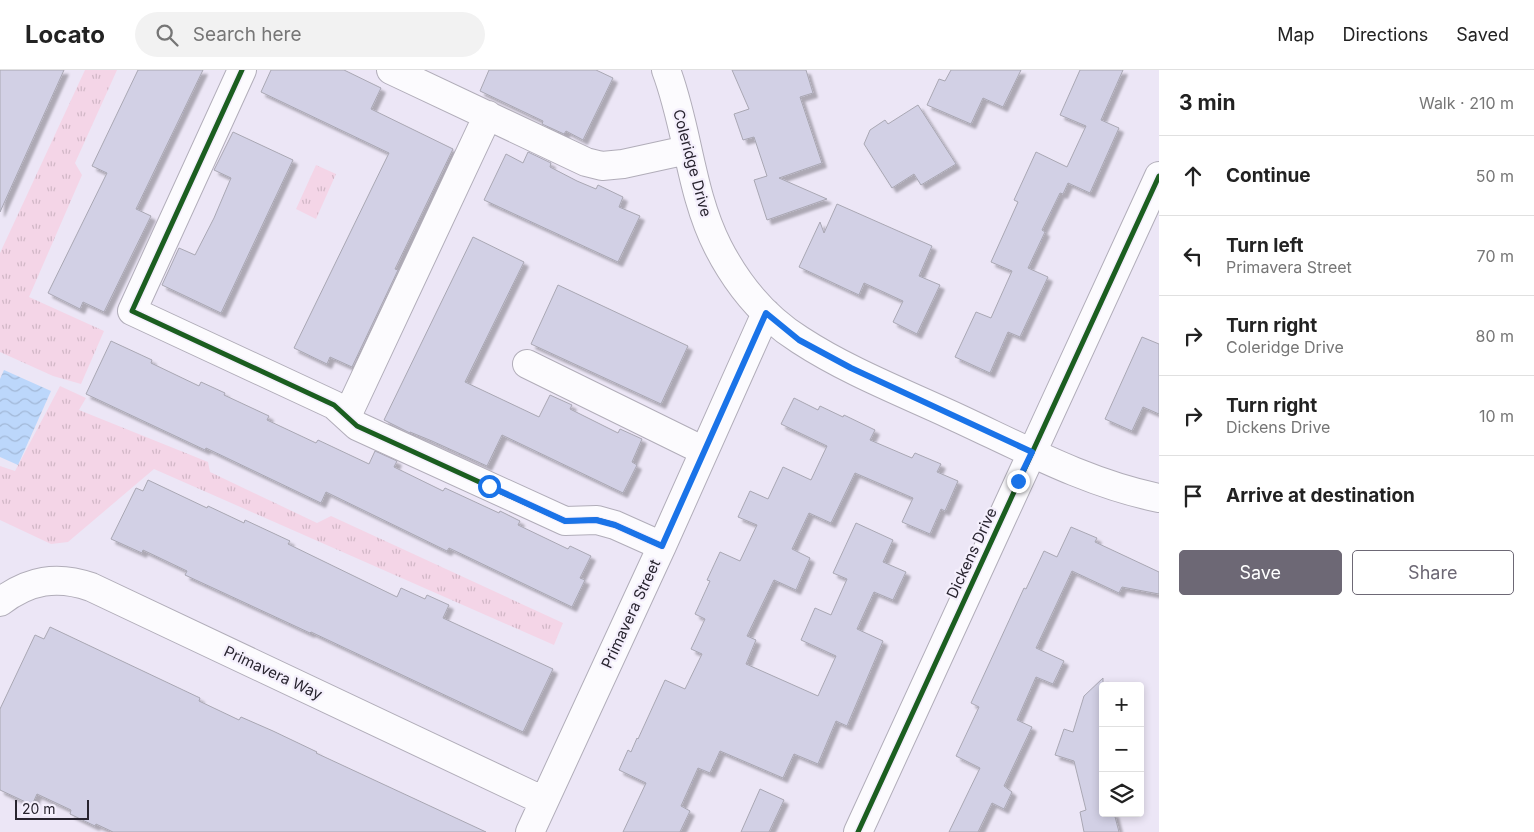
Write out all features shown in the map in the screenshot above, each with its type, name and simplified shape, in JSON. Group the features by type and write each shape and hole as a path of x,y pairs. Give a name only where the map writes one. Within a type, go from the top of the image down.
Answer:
{"street":[{"path":"242,70 132,311 334,405 357,426 565,521 596,520 615,525 662,546"},
{"path":"391,70 586,162 602,166 623,164 688,150"},
{"name":"Coleridge Drive","path":"666,70 702,208 718,247 740,283 766,313 799,340 851,368 1100,482 1130,492 1159,498"},
{"path":"347,416 488,116"},
{"name":"Dickens Drive","path":"858,832 1159,176"},
{"name":"Primavera Street","path":"530,832 662,546 766,313"},
{"path":"527,364 704,451"},
{"name":"Primavera Way","path":"0,602 28,586 45,581 74,581 91,587 544,801"}],"green space":[{"path":"85,70 117,70 75,163 82,175 29,297 104,331 81,384 53,376 0,352 0,253"},
{"path":"316,165 336,174 316,219 296,209"},
{"path":"60,386 86,398 79,410 208,462 210,472 317,523 331,516 563,623 554,645 154,469 68,542 51,544 0,520 0,466 15,471"}],"water":[{"path":"4,370 51,391 18,465 0,457 0,379"}],"building":[{"path":"0,70 64,70 0,212"},
{"path":"138,70 203,70 136,209 151,216 104,312 83,302 80,309 48,293 107,173 92,166"},
{"path":"271,70 344,70 381,88 371,109 453,149 395,269 398,270 352,367 330,357 327,364 294,348 389,153 261,92"},
{"path":"489,70 596,70 613,78 583,140 566,131 564,134 542,124 543,121 480,91"},
{"path":"732,70 806,70 813,93 800,97 822,163 779,178 827,199 767,220 754,180 767,176 754,137 743,140 734,114 749,109"},
{"path":"951,70 1021,70 1003,107 983,98 971,124 927,105 939,79 945,81"},
{"path":"1080,70 1123,70 1101,120 1119,128 1090,193 1068,183 1063,194 1060,193 1042,230 1045,232 1028,268 1048,277 1020,337 1008,332 990,373 955,357 976,312 991,318 1012,271 991,262 1018,202 1014,200 1036,152 1067,167 1086,126 1060,115"},
{"path":"918,105 956,164 921,185 914,174 892,188 864,144 870,130 885,120 888,124"},
{"path":"233,132 293,160 221,313 162,285 179,248 195,255 214,218 231,178 214,170"},
{"path":"528,152 551,163 550,167 577,181 596,189 598,185 623,197 619,207 640,216 618,262 484,200 506,154 523,163"},
{"path":"837,204 932,246 919,276 940,285 917,334 893,322 903,301 864,283 859,295 799,267 820,222 824,233"},
{"path":"473,237 524,262 465,382 539,417 550,395 572,405 570,409 618,433 620,429 642,439 632,462 637,465 623,493 502,435 487,466 384,420"},
{"path":"558,285 688,346 661,404 531,344"},
{"path":"1142,337 1159,344 1159,414 1143,407 1132,431 1105,419"},
{"path":"111,341 152,360 151,363 199,386 201,382 225,393 224,395 269,416 267,420 316,443 318,440 369,464 375,451 397,461 394,467 443,491 445,488 499,513 500,511 520,521 518,525 568,549 570,546 591,556 580,578 585,580 572,607 449,548 447,551 326,492 321,503 206,448 205,450 86,394"},
{"path":"794,398 818,410 820,406 843,417 844,415 875,430 870,440 912,458 915,453 941,464 937,472 958,481 945,511 941,509 930,534 902,522 913,498 855,473 831,523 809,513 792,549 810,558 796,590 774,580 747,636 756,640 746,664 818,696 836,656 801,640 815,608 831,615 847,579 833,573 856,523 893,540 883,562 906,572 893,600 874,592 857,629 883,641 847,726 836,721 818,764 794,754 783,778 720,751 710,773 698,768 681,806 690,811 680,832 623,832 646,783 619,770 628,750 631,752 638,739 665,680 685,689 702,654 691,649 705,619 695,614 710,581 707,580 720,552 740,561 757,525 738,517 750,491 768,499 783,467 811,480 827,446 781,424"},
{"path":"148,480 207,508 208,506 244,523 245,520 290,541 288,544 397,597 401,588 425,599 427,595 449,605 443,618 553,669 523,732 185,575 187,571 143,550 142,553 111,539 136,488 143,491"},
{"path":"1071,527 1097,538 1095,542 1159,572 1159,594 1122,587 1119,593 1072,571 1036,648 1064,661 1053,684 1036,677 1017,720 1032,727 1004,786 1012,792 1004,809 992,803 978,832 949,832 980,768 956,756 979,707 971,703 1024,588 1026,589 1044,551 1057,557"},
{"path":"50,627 200,698 199,701 239,720 241,717 273,731 486,832 113,832 70,814 71,810 37,794 32,805 0,790 0,709 35,635 44,639"},
{"path":"1103,678 1103,682 1099,682 1099,817 1115,817 1119,832 1084,832 1080,812 1086,810 1074,761 1055,755 1064,729 1073,732 1084,696"},
{"path":"760,789 784,800 769,832 741,832"}],"cycle path":[{"path":"242,70 132,311 334,405 357,426 565,521 597,520 615,525 662,546"},
{"path":"858,832 1159,176"}],"route":[{"path":"489,486 565,521 596,520 615,525 662,546 766,313 799,340 851,368 1032,452 1018,481"}]}
